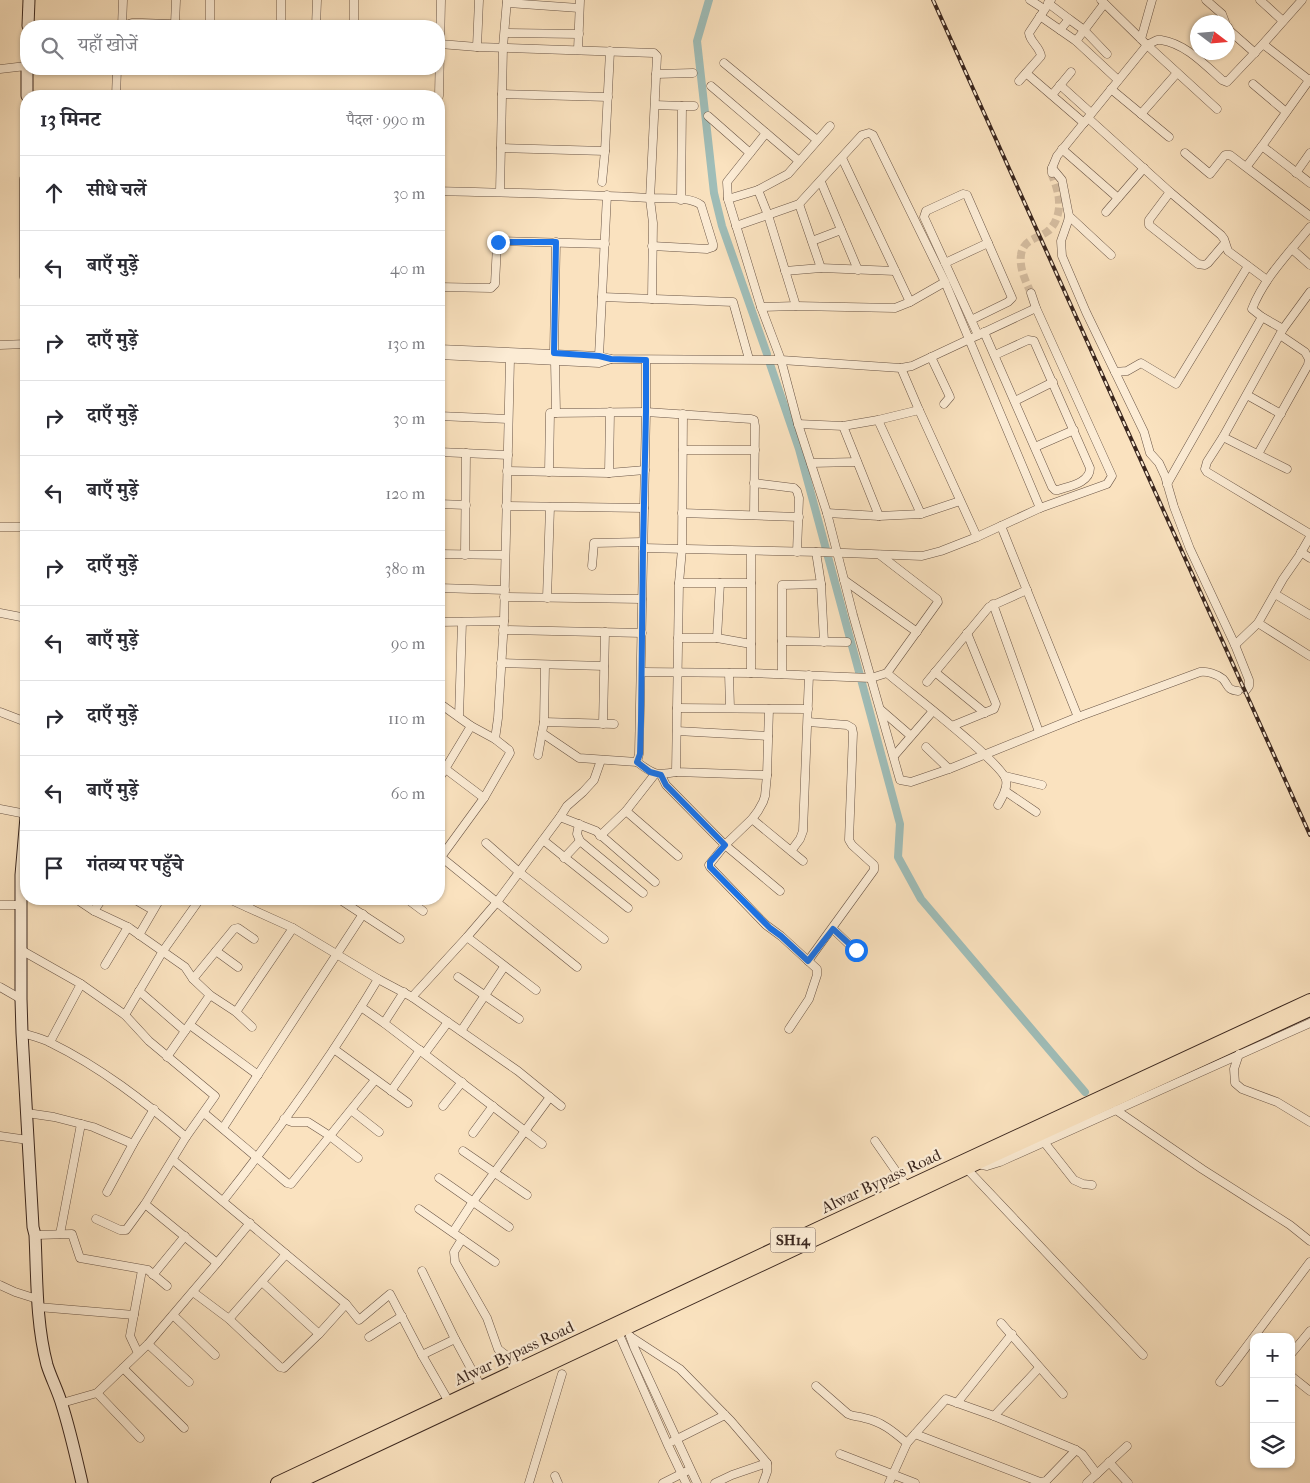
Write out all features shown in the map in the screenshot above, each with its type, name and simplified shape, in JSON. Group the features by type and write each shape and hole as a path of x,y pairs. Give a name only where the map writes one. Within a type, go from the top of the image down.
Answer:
{"main road":[{"name":"Alwar Bypass Road","path":"277,1483 477,1378 907,1187 1310,1000"},
{"name":"Alwar Bypass Road","path":"297,1483 625,1332 971,1166 1310,1010"}],"street":[{"path":"28,20 29,0"},
{"path":"123,0 123,20"},
{"path":"175,20 176,0"},
{"path":"210,0 210,20"},
{"path":"281,0 281,20"},
{"path":"316,20 317,0"},
{"path":"354,0 354,20"},
{"path":"440,20 441,0"},
{"path":"477,47 479,0"},
{"path":"1030,0 1069,19 1084,30 1107,54"},
{"path":"766,133 727,182 728,199 761,307 781,360 798,424 827,513 833,552 844,580 867,678 880,709 900,780 911,782 950,769 1039,732 1200,672 1209,672 1220,678 1230,690 1242,691 1249,686 1248,680 1235,645 1190,549 1174,507 1166,476 1159,463 1150,453 1144,432 1086,312 1062,256 1061,241 1068,216 1062,180 1052,171 1056,156 1118,80 1144,42 1152,0"},
{"path":"1206,0 1222,15"},
{"path":"1260,0 1283,21"},
{"path":"1144,42 1161,40 1183,48 1227,82 1302,0"},
{"path":"500,192 503,47 507,2 579,4 578,50"},
{"path":"1076,41 1102,2 1217,108"},
{"path":"1046,7 1060,30 1076,41 1118,80"},
{"path":"1019,81 1042,54 1029,36 1029,33 1046,7"},
{"path":"1060,30 1069,19"},
{"path":"505,33 579,34"},
{"path":"1235,35 1255,53"},
{"path":"445,40 477,47 654,53 657,56 650,199 653,223 652,299"},
{"path":"1247,166 1310,80 1262,44"},
{"path":"602,182 610,51"},
{"path":"724,63 817,140"},
{"path":"0,69 20,68"},
{"path":"1052,95 1071,72"},
{"path":"656,74 692,73"},
{"path":"1026,73 1052,95 1088,118"},
{"path":"1141,114 1177,73"},
{"path":"27,75 27,90"},
{"path":"116,90 117,75"},
{"path":"439,75 439,90"},
{"path":"1253,84 1286,112"},
{"path":"1060,85 1088,118 1221,235 1228,251 1267,280"},
{"path":"711,86 799,161"},
{"path":"1111,89 1170,137"},
{"path":"502,94 608,97"},
{"path":"655,105 694,106"},
{"path":"680,200 682,106"},
{"path":"708,116 750,153"},
{"path":"728,199 758,190 788,174 830,126"},
{"path":"736,226 799,204 862,135 869,133 873,135 945,282 1040,508"},
{"path":"1262,146 1310,183"},
{"path":"501,148 605,151"},
{"path":"1062,149 1118,198"},
{"path":"1185,153 1210,174 1225,155 1230,155 1247,166 1310,216"},
{"path":"1296,173 1310,153"},
{"path":"842,158 910,302"},
{"path":"1106,212 1144,168"},
{"path":"821,182 858,270"},
{"path":"758,190 768,215 796,306"},
{"path":"445,191 607,195 680,200 697,202 701,205 713,244 712,247 652,246"},
{"path":"1170,192 1149,220 1149,225 1198,264 1208,262 1225,243"},
{"path":"971,320 1008,302 1012,298 967,195 963,194 926,211 924,217 971,320 995,355 1055,490 1086,479 1090,474 1090,468 1034,341 1028,340 995,355"},
{"path":"599,356 607,195"},
{"path":"799,204 821,268"},
{"path":"1068,216 1111,255"},
{"path":"1258,454 1308,365 1309,359 1305,352 1252,309 1256,298 1267,280 1310,227"},
{"path":"812,242 841,230"},
{"path":"445,287 494,287 497,244 500,241 605,244"},
{"path":"556,242 554,357 556,413"},
{"path":"945,263 988,243"},
{"path":"1292,249 1310,265"},
{"path":"1115,372 1128,371 1141,363 1176,384 1248,266"},
{"path":"785,272 821,268 895,271"},
{"path":"761,307 895,308 910,302 945,282"},
{"path":"1235,645 1258,623 1310,535 1205,469 1207,462 1247,395 1281,332 1310,292"},
{"path":"592,566 594,543 682,549 922,556 977,537 1040,508 1107,484 1112,476 1030,293"},
{"path":"602,298 733,302 749,359"},
{"path":"445,355 510,359 599,356 611,359 646,360 749,359 901,368 912,366 1036,308"},
{"path":"1167,484 1262,317"},
{"path":"0,345 20,344"},
{"path":"445,349 554,357 599,363 611,359"},
{"path":"931,357 950,397 944,404"},
{"path":"495,739 504,621 510,359"},
{"path":"637,762 640,754 642,672 646,360"},
{"path":"901,368 977,537"},
{"path":"1015,402 1053,382"},
{"path":"1247,395 1280,414"},
{"path":"798,424 843,426 919,410"},
{"path":"609,473 610,412"},
{"path":"549,472 550,413 646,412 748,418 754,420 755,426 754,515"},
{"path":"676,772 679,583 682,549 683,414"},
{"path":"445,416 508,419"},
{"path":"878,420 921,514"},
{"path":"843,426 879,516"},
{"path":"1035,447 1074,430"},
{"path":"1222,437 1287,469"},
{"path":"683,450 755,450"},
{"path":"445,452 508,454"},
{"path":"465,554 466,453"},
{"path":"811,463 857,462"},
{"path":"507,471 609,473 645,470"},
{"path":"754,483 794,488 797,491 799,498 797,552"},
{"path":"827,513 879,516 921,514 960,502"},
{"path":"445,504 466,505"},
{"path":"506,506 644,508"},
{"path":"547,598 550,507"},
{"path":"682,513 799,517"},
{"path":"1001,526 1078,717"},
{"path":"0,527 20,527"},
{"path":"751,551 751,673"},
{"path":"818,552 824,642"},
{"path":"1301,552 1310,558"},
{"path":"445,554 505,555"},
{"path":"642,672 751,673 867,678 887,673 938,602 937,599 880,555"},
{"path":"844,580 917,632"},
{"path":"679,583 751,583"},
{"path":"717,638 720,583"},
{"path":"782,674 782,585 821,584"},
{"path":"445,588 547,598 642,598"},
{"path":"927,682 988,607 1027,590"},
{"path":"1275,594 1310,615"},
{"path":"993,604 1039,732"},
{"path":"0,613 20,617"},
{"path":"445,622 504,621"},
{"path":"459,717 462,622"},
{"path":"1258,623 1310,656"},
{"path":"503,630 642,633"},
{"path":"603,724 605,632"},
{"path":"952,726 994,709 996,704 967,633"},
{"path":"678,638 717,638 751,644"},
{"path":"782,641 848,642"},
{"path":"501,664 604,666"},
{"path":"538,755 544,722 545,665"},
{"path":"935,672 985,713"},
{"path":"729,673 730,708"},
{"path":"887,673 985,754 1005,776 1007,781 1005,791 998,805"},
{"path":"791,851 803,831 809,676"},
{"path":"445,706 471,726 495,739 509,750 510,753 484,798 445,849"},
{"path":"677,708 808,709"},
{"path":"769,709 767,775 763,802 752,819 710,862 710,867 766,925 817,969 817,975 809,999 789,1029"},
{"path":"880,709 911,736"},
{"path":"894,756 933,711"},
{"path":"0,712 20,720"},
{"path":"544,722 614,724"},
{"path":"808,722 847,725 852,728 850,843 875,867 833,929 808,961"},
{"path":"445,763 471,726"},
{"path":"677,731 768,736"},
{"path":"542,734 579,758 637,762 650,772 658,774 676,772 767,775"},
{"path":"926,747 950,769"},
{"path":"412,997 496,902 567,806 594,780 601,760"},
{"path":"445,769 484,798"},
{"path":"600,836 626,812 658,774"},
{"path":"658,774 666,785 725,845 780,892"},
{"path":"1005,776 1042,785"},
{"path":"1005,791 1036,812"},
{"path":"0,809 20,814"},
{"path":"626,812 678,856"},
{"path":"560,817 591,829 655,882"},
{"path":"752,819 803,860"},
{"path":"579,824 577,834 580,841 644,893"},
{"path":"543,840 628,908"},
{"path":"564,858 580,841"},
{"path":"486,843 519,872 604,938"},
{"path":"445,860 577,967"},
{"path":"0,905 21,905 22,1033 40,1329 48,1365 74,1443 82,1483"},
{"path":"84,905 94,912 128,928 186,967 193,979 210,995 236,1012 252,1026"},
{"path":"94,912 98,905"},
{"path":"144,905 153,910"},
{"path":"139,935 156,905"},
{"path":"124,1015 163,951 196,905"},
{"path":"242,905 293,928 412,997 518,1070 561,1106"},
{"path":"349,905 400,939"},
{"path":"415,905 423,911"},
{"path":"223,1128 363,914"},
{"path":"105,965 128,928"},
{"path":"193,979 236,928 254,939"},
{"path":"236,1012 293,928"},
{"path":"833,929 856,950 861,948"},
{"path":"467,937 536,990"},
{"path":"21,950 81,984 124,1015 148,1041 215,1096 126,1230 120,1230 96,1219"},
{"path":"216,951 238,967"},
{"path":"461,1031 504,967"},
{"path":"458,977 519,1019"},
{"path":"223,1201 257,1158 334,1049 378,979"},
{"path":"50,1042 81,984"},
{"path":"0,988 21,999"},
{"path":"139,991 188,1028 258,1076"},
{"path":"384,1023 404,992"},
{"path":"167,1057 210,995"},
{"path":"361,1007 542,1144"},
{"path":"391,1091 448,1022"},
{"path":"971,1166 992,1165 1310,1022"},
{"path":"22,1033 50,1042 105,1074 154,1109 186,1137"},
{"path":"334,1049 408,1103"},
{"path":"1239,1054 1234,1069 1235,1083 1242,1089 1277,1102 1310,1122"},
{"path":"204,1113 287,1184 292,1184 375,1080"},
{"path":"443,1106 462,1082"},
{"path":"453,1232 494,1172 550,1097"},
{"path":"473,1133 493,1106"},
{"path":"107,1192 154,1109"},
{"path":"351,1110 379,1132"},
{"path":"1116,1110 1202,1169 1290,1225 1310,1241"},
{"path":"27,1113 93,1127 133,1144"},
{"path":"284,1119 292,1122 308,1122 358,1158"},
{"path":"60,1234 81,1124"},
{"path":"0,1136 28,1140"},
{"path":"875,1141 907,1187"},
{"path":"1044,1142 1074,1180 1092,1185"},
{"path":"463,1151 527,1195"},
{"path":"173,1160 346,1304 359,1320 390,1294 445,1395"},
{"path":"971,1166 1144,1355"},
{"path":"439,1178 472,1203 509,1227"},
{"path":"145,1204 217,1263"},
{"path":"419,1209 495,1262"},
{"path":"62,1403 97,1393 138,1354 193,1292 250,1223"},
{"path":"35,1235 72,1234 80,1258 148,1270 167,1286"},
{"path":"153,1275 185,1236"},
{"path":"462,1239 454,1252 454,1262 487,1318 498,1349 510,1363"},
{"path":"229,1319 286,1254"},
{"path":"1220,1382 1310,1262"},
{"path":"138,1354 130,1336 142,1270"},
{"path":"422,1271 455,1339 477,1378"},
{"path":"262,1282 319,1334"},
{"path":"0,1285 38,1303 134,1315"},
{"path":"193,1292 229,1319 282,1368 319,1334 346,1304"},
{"path":"173,1315 215,1355"},
{"path":"369,1337 402,1316"},
{"path":"1001,1323 1063,1394"},
{"path":"625,1332 680,1368 725,1415 767,1463 767,1472 763,1483"},
{"path":"625,1332 697,1483"},
{"path":"625,1332 667,1443 686,1483"},
{"path":"956,1402 1012,1334"},
{"path":"1295,1350 1309,1336"},
{"path":"422,1355 455,1339"},
{"path":"148,1344 189,1382"},
{"path":"122,1368 184,1428"},
{"path":"994,1416 1039,1368"},
{"path":"529,1483 562,1374"},
{"path":"1294,1378 1310,1390"},
{"path":"816,1386 848,1414 854,1417 864,1417 886,1426 907,1443"},
{"path":"97,1393 140,1438"},
{"path":"891,1479 907,1443 946,1398 1076,1450 1082,1454 1097,1474"},
{"path":"667,1443 725,1415"},
{"path":"915,1434 1040,1482 1046,1481 1076,1450"},
{"path":"1087,1483 1127,1446"},
{"path":"840,1454 891,1479 915,1483"},
{"path":"1109,1462 1128,1483"},
{"path":"715,1483 767,1463"},
{"path":"663,1483 691,1470"}],"waterway":[{"path":"709,0 697,41 714,193 722,226 767,354"},
{"path":"770,364 799,449 900,824 898,857 921,899 1085,1092"}],"tunnel":[{"path":"1031,293 1022,270 1021,255 1028,242 1048,231 1057,218 1059,199 1052,175"}],"railway":[{"path":"933,0 1310,835"}],"route":[{"path":"498,242 556,242 554,353 599,356 611,359 646,360 641,721 640,754 637,762 650,772 661,775 666,785 725,845 710,862 710,867 770,928 808,961 833,929 856,950"}]}
